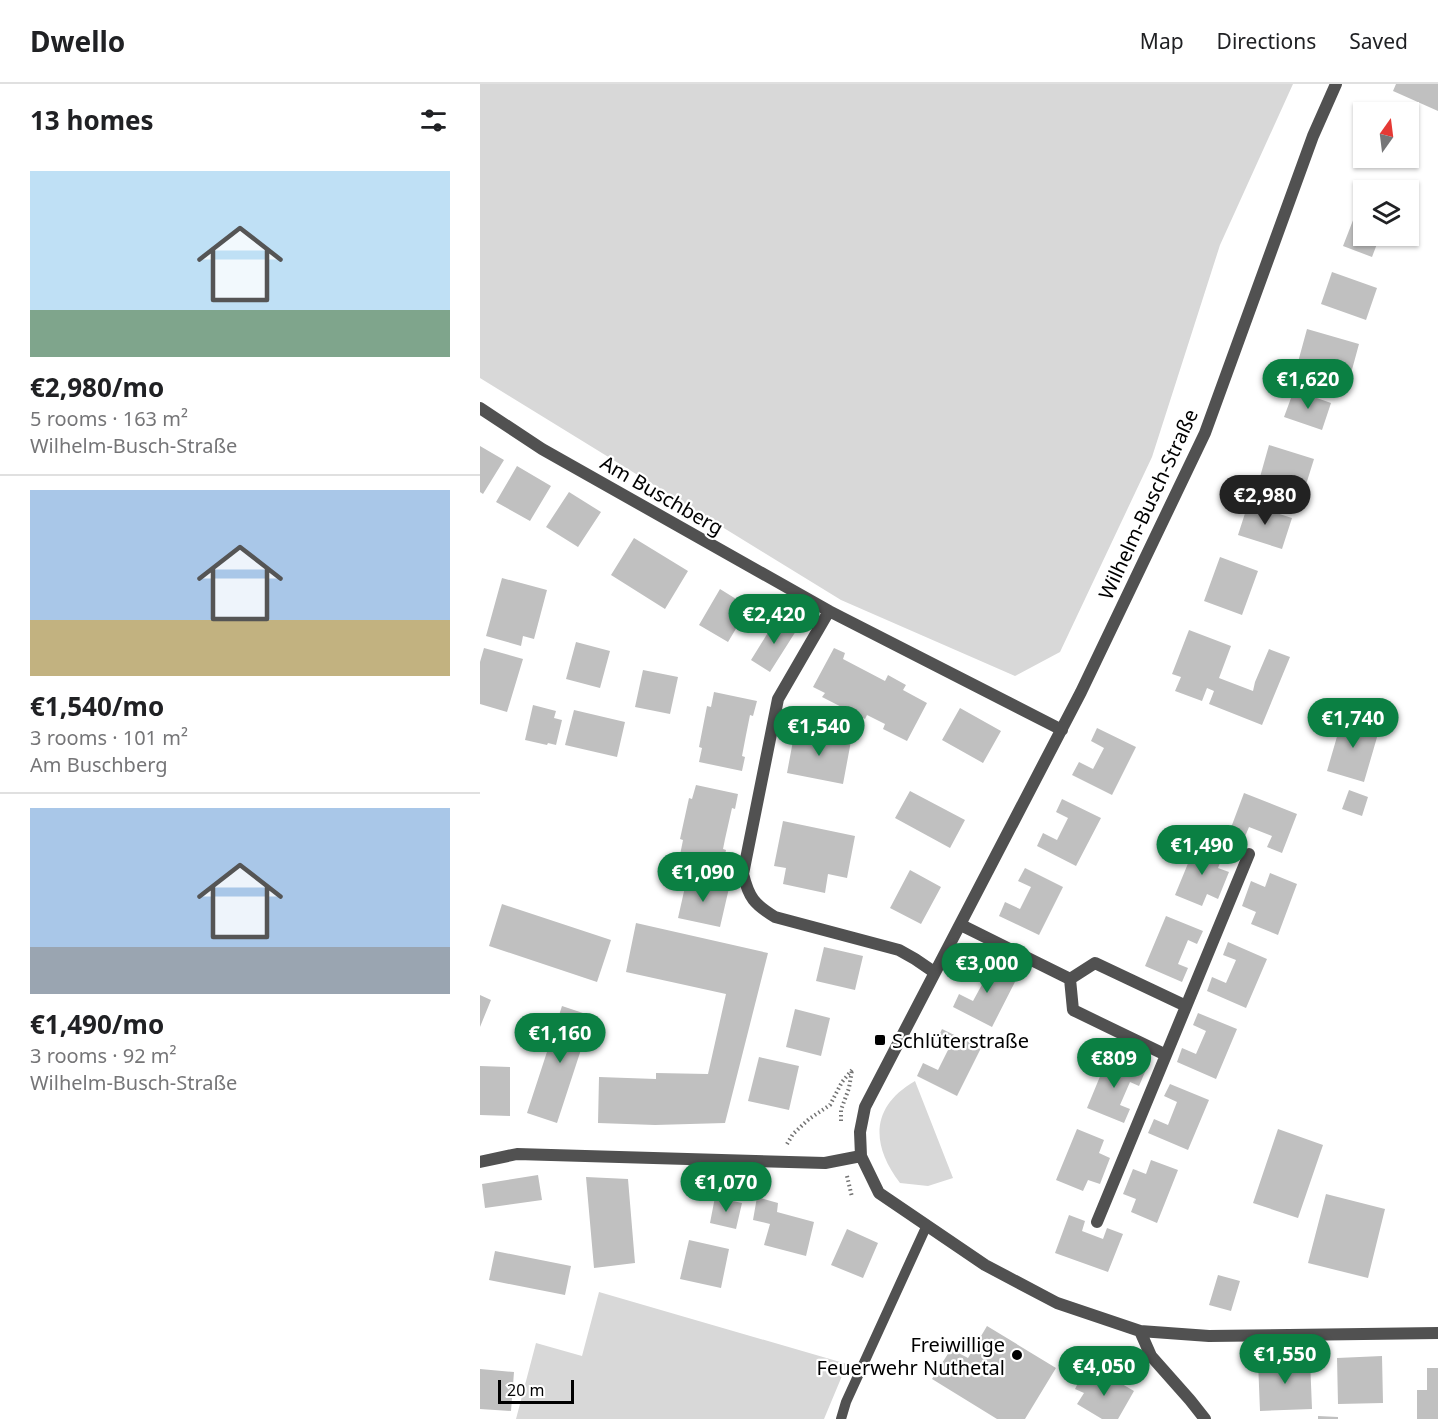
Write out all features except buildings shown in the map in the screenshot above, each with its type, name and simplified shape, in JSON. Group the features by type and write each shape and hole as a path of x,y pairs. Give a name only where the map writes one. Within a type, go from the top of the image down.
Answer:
{"street":[{"name":"Wilhelm-Busch-Straße","path":"861,1156 860,1132 865,1107 1062,730 1205,433 1313,136 1336,84"},
{"name":"Am Buschberg","path":"480,408 542,449 829,611 1062,730"},
{"path":"829,611 778,699 742,874 747,892 760,908 775,917 899,951 934,972"},
{"path":"1097,1222 1250,854"},
{"path":"961,925 1070,979"},
{"path":"1070,979 1095,963 1186,1006"},
{"path":"1070,979 1073,1010 1166,1055"},
{"path":"480,1162 517,1154 825,1163 861,1156 879,1192 985,1265 1057,1303 1140,1331 1209,1336 1438,1333"},
{"path":"1140,1331 1151,1356 1205,1419"}],"lane":[{"path":"841,1419 846,1402 927,1225"}],"path":[{"path":"786,1145 793,1134 809,1119 830,1105 852,1070"}],"shaded area":[{"path":"480,84 1293,84 1220,245 1152,457 1060,652 1015,676 841,600 480,378"},
{"path":"915,1081 953,1178 928,1186 900,1183 890,1169 880,1141 883,1115 890,1103 900,1091"},
{"path":"599,1292 847,1364 824,1419 516,1419 536,1343 582,1356"}],"place":[{"name":"Schlüterstraße","path":"880,1040"},
{"name":"Freiwillige Feuerwehr Nuthetal","path":"1017,1355"}]}
